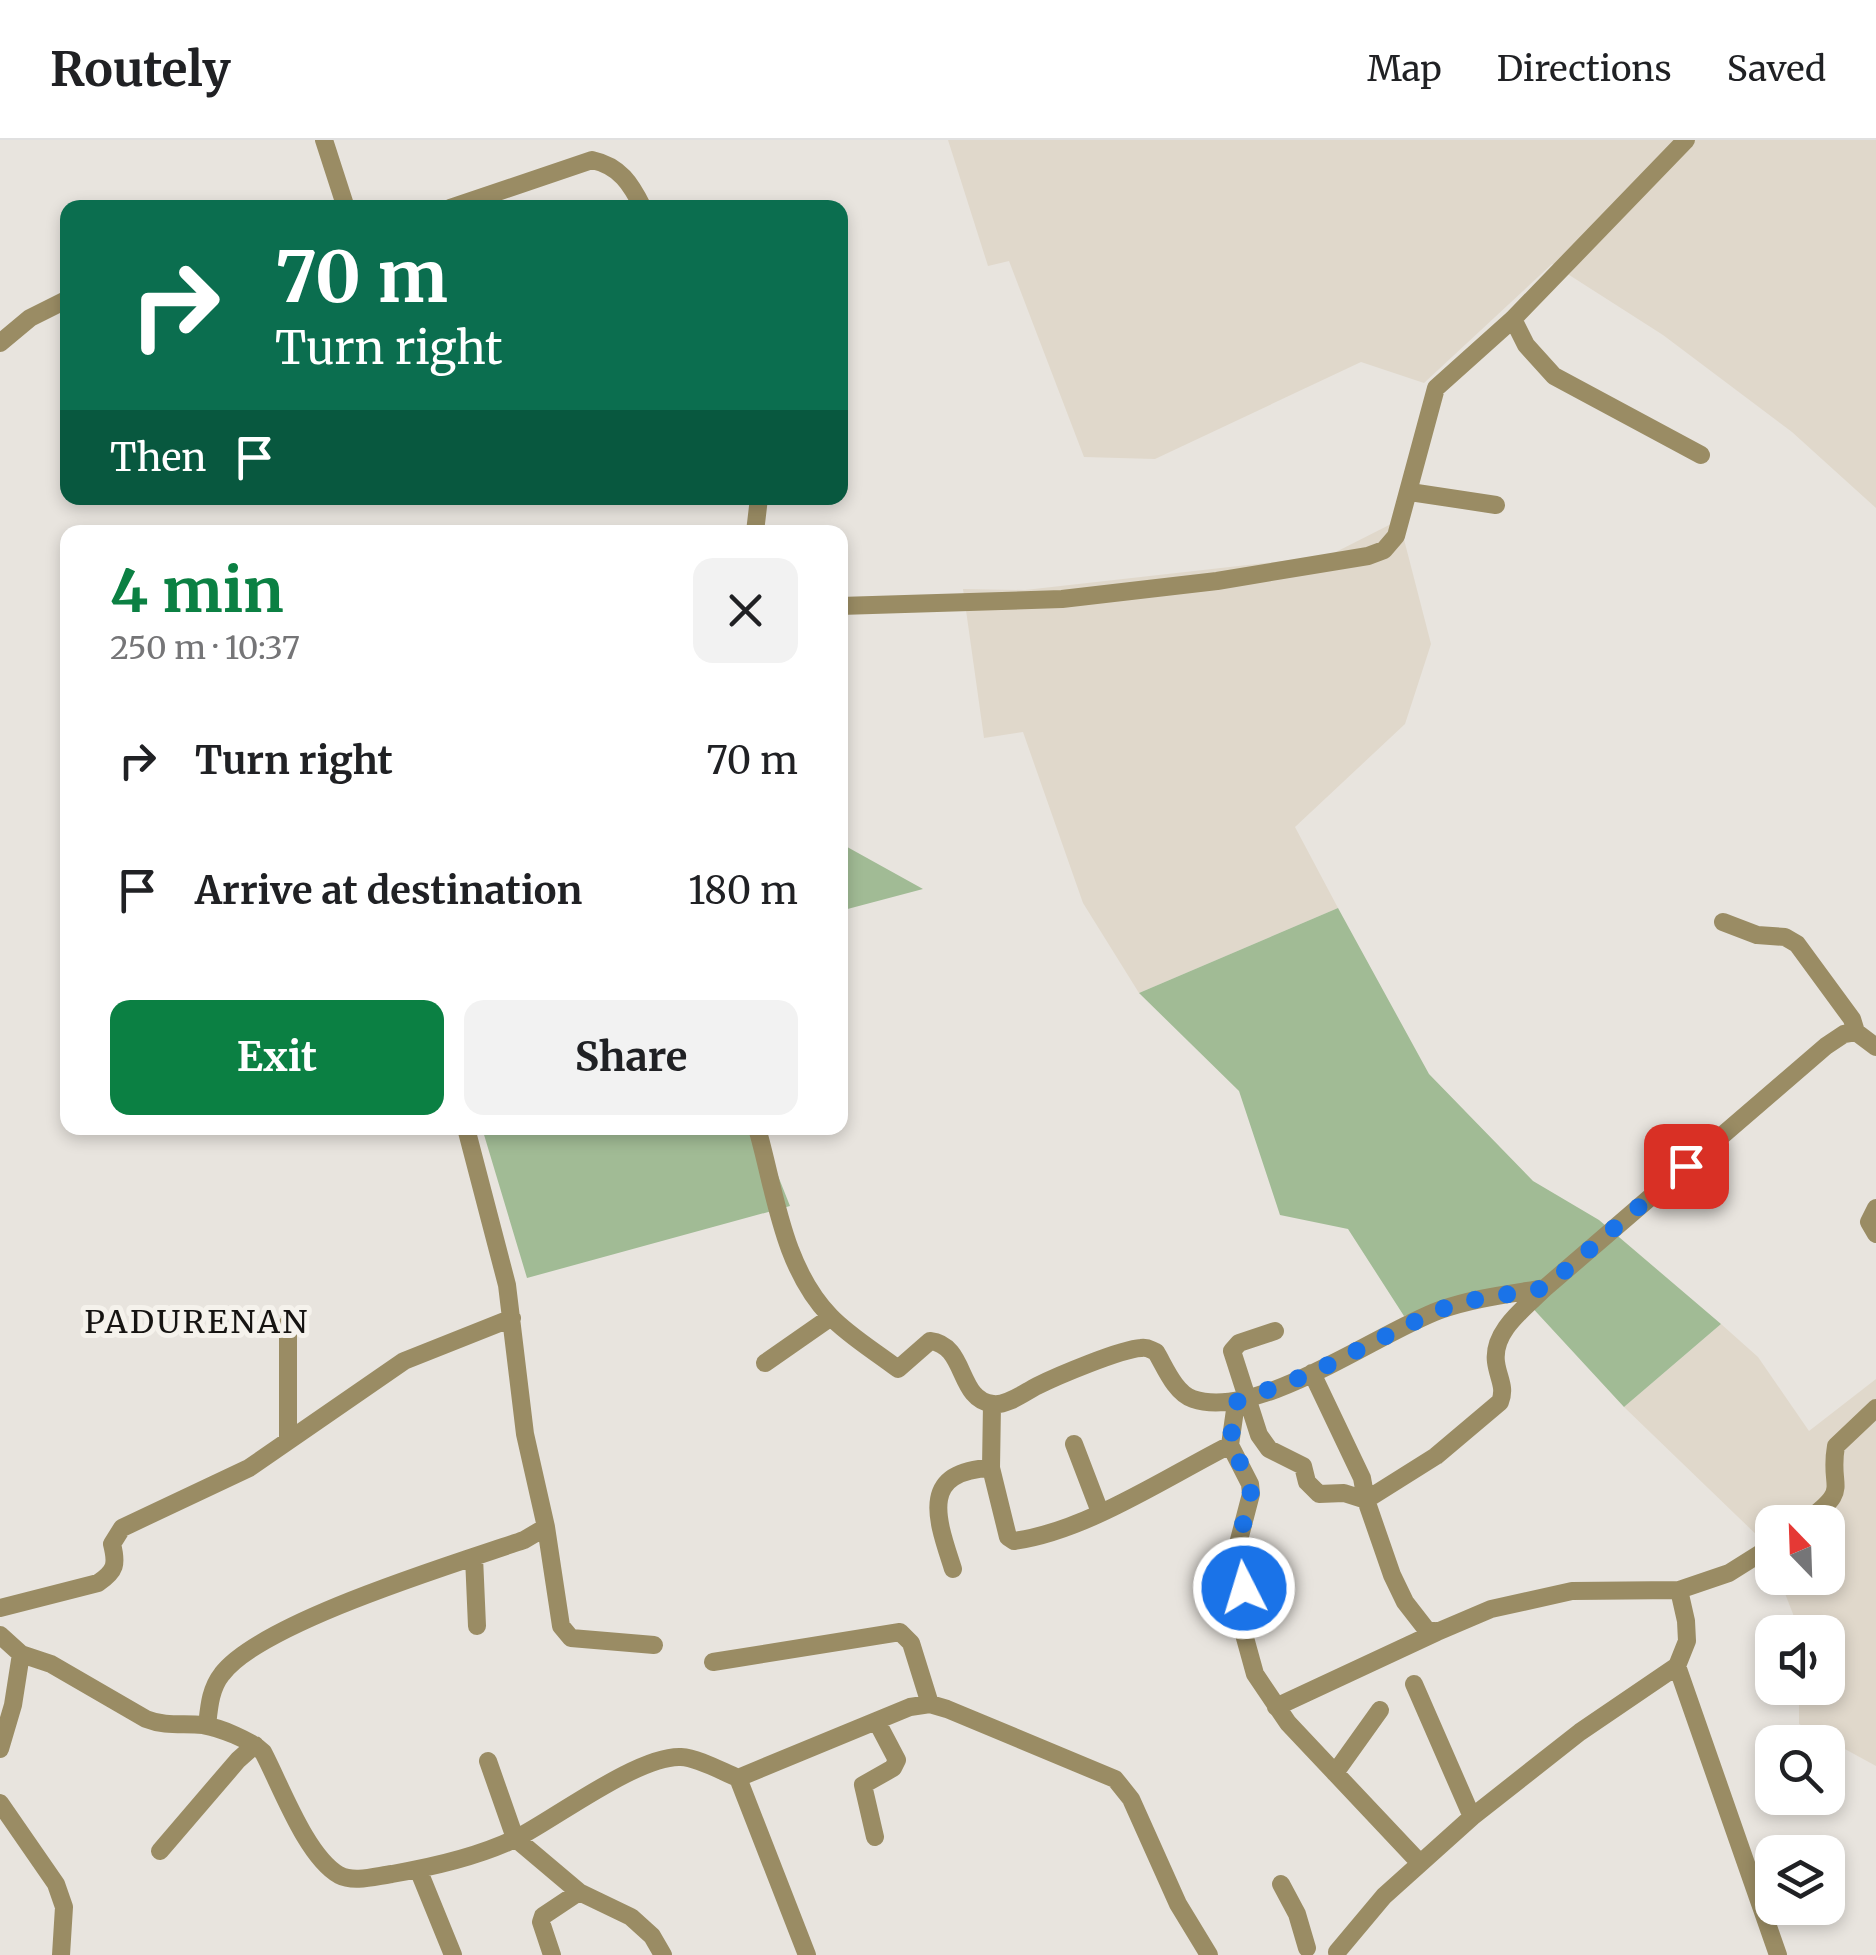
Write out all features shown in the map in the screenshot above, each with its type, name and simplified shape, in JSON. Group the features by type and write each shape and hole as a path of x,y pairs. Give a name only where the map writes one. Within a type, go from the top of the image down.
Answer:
{"street":[{"path":"324,140 343,200"},
{"path":"848,606 1062,598 1217,581 1384,550 1396,536 1436,388 1513,319 1686,140"},
{"path":"474,200 592,160 608,164 630,181 639,200"},
{"path":"0,343 30,318 60,308"},
{"path":"1513,319 1526,345 1554,376 1701,455"},
{"path":"1410,492 1496,505"},
{"path":"1723,922 1756,935 1785,936 1797,944 1852,1019 1856,1032 1876,1048"},
{"path":"1275,1331 1239,1343 1232,1351 1242,1401 1260,1435 1269,1448 1303,1466 1308,1482 1319,1494 1344,1493 1366,1500 1436,1456 1500,1402 1504,1391 1495,1356 1500,1338 1508,1324 1545,1288 1826,1046 1844,1034 1856,1032"},
{"path":"468,1135 507,1285 526,1434 546,1528 559,1617 565,1633 572,1638 654,1646"},
{"path":"759,1135 785,1234 806,1286 830,1317 898,1369 928,1343 944,1345 956,1357 977,1397 992,1404 1139,1348 1156,1352 1178,1389 1187,1396 1195,1400 1242,1401 1312,1373 1438,1310 1545,1288"},
{"path":"1876,1208 1869,1222 1876,1234"},
{"path":"765,1362 830,1317"},
{"path":"0,1608 98,1582 111,1574 116,1562 112,1544 122,1528 249,1468 404,1361 512,1318"},
{"path":"288,1323 288,1440"},
{"path":"1312,1373 1362,1478 1392,1575 1419,1623 1437,1632"},
{"path":"1242,1401 1230,1444 1246,1474 1251,1494 1239,1540 1244,1588 1242,1627 1255,1674 1276,1707 1419,1862"},
{"path":"992,1404 991,1468 1010,1540 1032,1539 1100,1512 1230,1444"},
{"path":"1826,1505 1837,1490 1836,1446 1876,1408"},
{"path":"1074,1444 1100,1512"},
{"path":"953,1570 936,1512 938,1500 950,1480 974,1469 991,1468"},
{"path":"207,1726 210,1700 221,1674 246,1652 282,1631 334,1609 524,1540 546,1528"},
{"path":"474,1556 477,1626"},
{"path":"1276,1707 1491,1608 1572,1591 1678,1590 1729,1573 1755,1557"},
{"path":"1281,1884 1297,1914 1300,1952 1339,1953 1384,1896 1419,1862 1580,1732 1677,1666 1686,1641 1686,1621 1678,1590"},
{"path":"713,1662 900,1632 911,1643 930,1704"},
{"path":"1,1638 21,1654 51,1664 162,1725 207,1726 255,1745 263,1752 310,1843 327,1866 343,1878 362,1879 418,1869 515,1838 608,1783 665,1760 685,1758 738,1778 910,1707 930,1704 1011,1734 1115,1780 1131,1798 1178,1904 1209,1955"},
{"path":"0,1750 21,1654"},
{"path":"1677,1666 1778,1955"},
{"path":"1414,1684 1472,1817"},
{"path":"1335,1773 1380,1710"},
{"path":"875,1837 863,1785 893,1768 897,1760 877,1722"},
{"path":"160,1851 255,1745"},
{"path":"488,1762 515,1838 580,1892 632,1917 652,1936 663,1955"},
{"path":"738,1778 807,1955"},
{"path":"0,1803 56,1884 64,1907 61,1955"},
{"path":"418,1869 453,1955"},
{"path":"552,1955 540,1922 580,1892"}],"shaded area":[{"path":"948,140 1876,140 1876,508 1792,432 1663,335 1552,264 1424,383 1361,362 1155,459 1084,457 1009,261 988,266"},
{"path":"1399,520 1431,644 1405,724 1295,827 1338,908 1139,993 1083,903 1023,732 984,738 963,589 1025,590 1328,556"},
{"path":"1721,1324 1758,1357 1809,1431 1876,1379 1876,1766 1845,1749 1845,1725 1799,1724 1799,1705 1845,1705 1845,1615 1793,1615 1786,1595 1845,1595 1845,1505 1755,1505 1755,1533 1624,1407"}],"green space":[{"path":"848,847 923,889 848,909"},
{"path":"1338,908 1429,1074 1533,1181 1599,1220 1721,1324 1624,1407 1515,1289 1404,1316 1348,1229 1280,1215 1239,1091 1139,993"},
{"path":"484,1135 762,1135 790,1206 527,1278"}],"district":[{"name":"PADURENAN","path":"197,1322"}],"route":[{"path":"1244,1588 1239,1540 1251,1494 1246,1474 1230,1444 1236,1402 1312,1373 1438,1310 1545,1288 1686,1166"}]}
